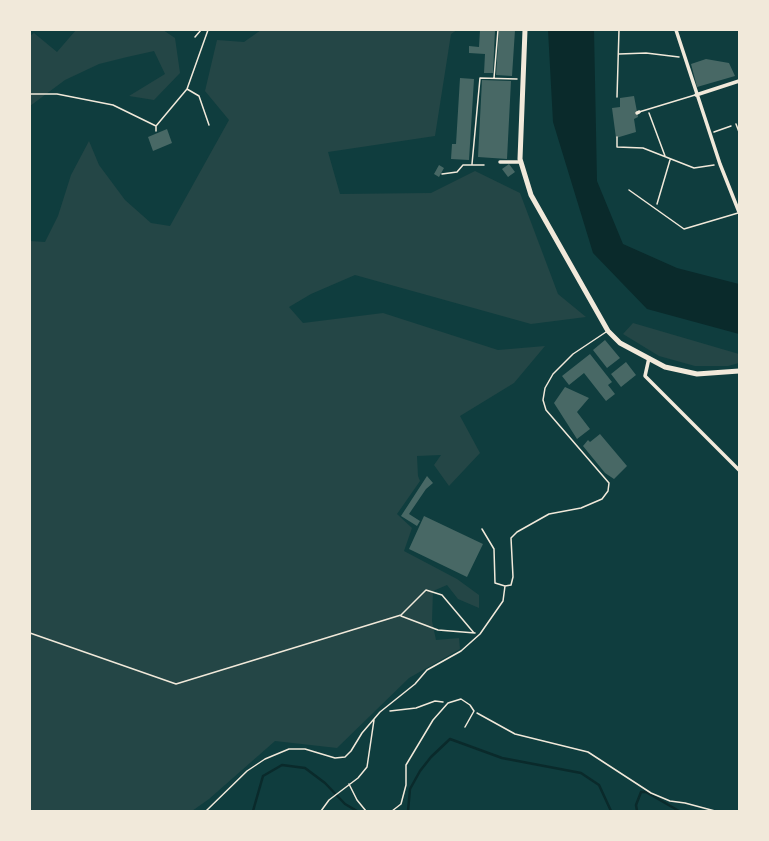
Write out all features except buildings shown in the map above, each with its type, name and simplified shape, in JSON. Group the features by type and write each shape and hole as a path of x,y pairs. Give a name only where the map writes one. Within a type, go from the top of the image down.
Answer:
{"main road":[{"path":"525,30 522,79 521,162 531,194 608,331 620,343 665,367 697,374 739,371"}],"street":[{"path":"676,30 696,95 738,213"},
{"path":"696,95 739,81"},
{"path":"500,162 521,162"},
{"path":"649,358 645,376 739,470"}],"lane":[{"path":"195,37 200,30"},
{"path":"638,113 696,95"},
{"path":"736,124 739,132"},
{"path":"629,190 656,207 684,229 738,213"},
{"path":"482,529 494,549 495,583 505,586 511,585 513,577 511,538 517,532 549,514 581,508 602,499 608,491 609,483 546,410 543,400 545,388 552,374 573,354 608,331"},
{"path":"206,811 247,771 265,759 289,749 305,749 335,758 345,757 380,712 415,684 427,670 461,651 476,638 502,601 505,586"},
{"path":"392,811 401,804 406,784 406,765 430,725 448,703 461,699 470,705 474,712 465,727"},
{"path":"321,811 332,797 368,767 374,718"},
{"path":"349,784 356,800 366,811"}],"path":[{"path":"156,131 156,126 187,89 208,30"},
{"path":"494,78 498,30"},
{"path":"617,97 619,30"},
{"path":"619,54 646,53 684,58"},
{"path":"472,164 480,78 522,79"},
{"path":"187,89 199,96 209,125"},
{"path":"30,94 57,94 113,105 156,126"},
{"path":"648,109 665,157"},
{"path":"710,133 736,124"},
{"path":"617,137 617,147 643,148 670,160 694,168 720,164"},
{"path":"656,207 670,160"},
{"path":"442,174 457,172 463,165 484,165"},
{"path":"30,632 176,684 401,615 426,590 442,595 475,634 476,638"},
{"path":"401,615 438,630 475,634"},
{"path":"380,712 416,708 434,701 448,703"},
{"path":"474,712 515,734 588,752 651,793 670,801 685,803 715,811"}],"shaded area":[{"path":"76,30 163,30 175,38 180,73 154,100 129,96 165,74 154,51 99,64 65,80 30,106 30,36 34,33 57,52"},
{"path":"261,30 457,30 451,34 435,136 328,152 340,194 431,193 475,171 520,193 558,294 586,317 531,324 355,275 311,294 289,307 303,323 383,313 498,350 545,346 514,383 460,416 480,453 449,486 434,465 441,455 417,456 418,476 420,481 397,514 412,528 404,551 457,579 479,595 479,608 458,599 447,585 433,591 432,621 436,640 459,638 460,649 409,678 337,748 275,741 209,799 192,811 30,811 30,241 45,242 58,216 71,175 89,141 99,165 125,200 151,223 170,226 229,120 205,91 217,40 244,42"},
{"path":"548,30 594,30 597,181 623,244 677,268 739,284 739,334 647,309 593,253 553,122"},
{"path":"633,323 739,354 739,363 728,366 695,366 659,356 623,334"}],"waterway":[{"path":"408,811 410,789 420,771 431,757 450,739 502,758 581,773 599,785 611,811"},
{"path":"253,811 263,776 282,765 305,768 325,783 345,804 357,811"},
{"path":"637,811 636,805 641,792 646,792 679,811"}]}
